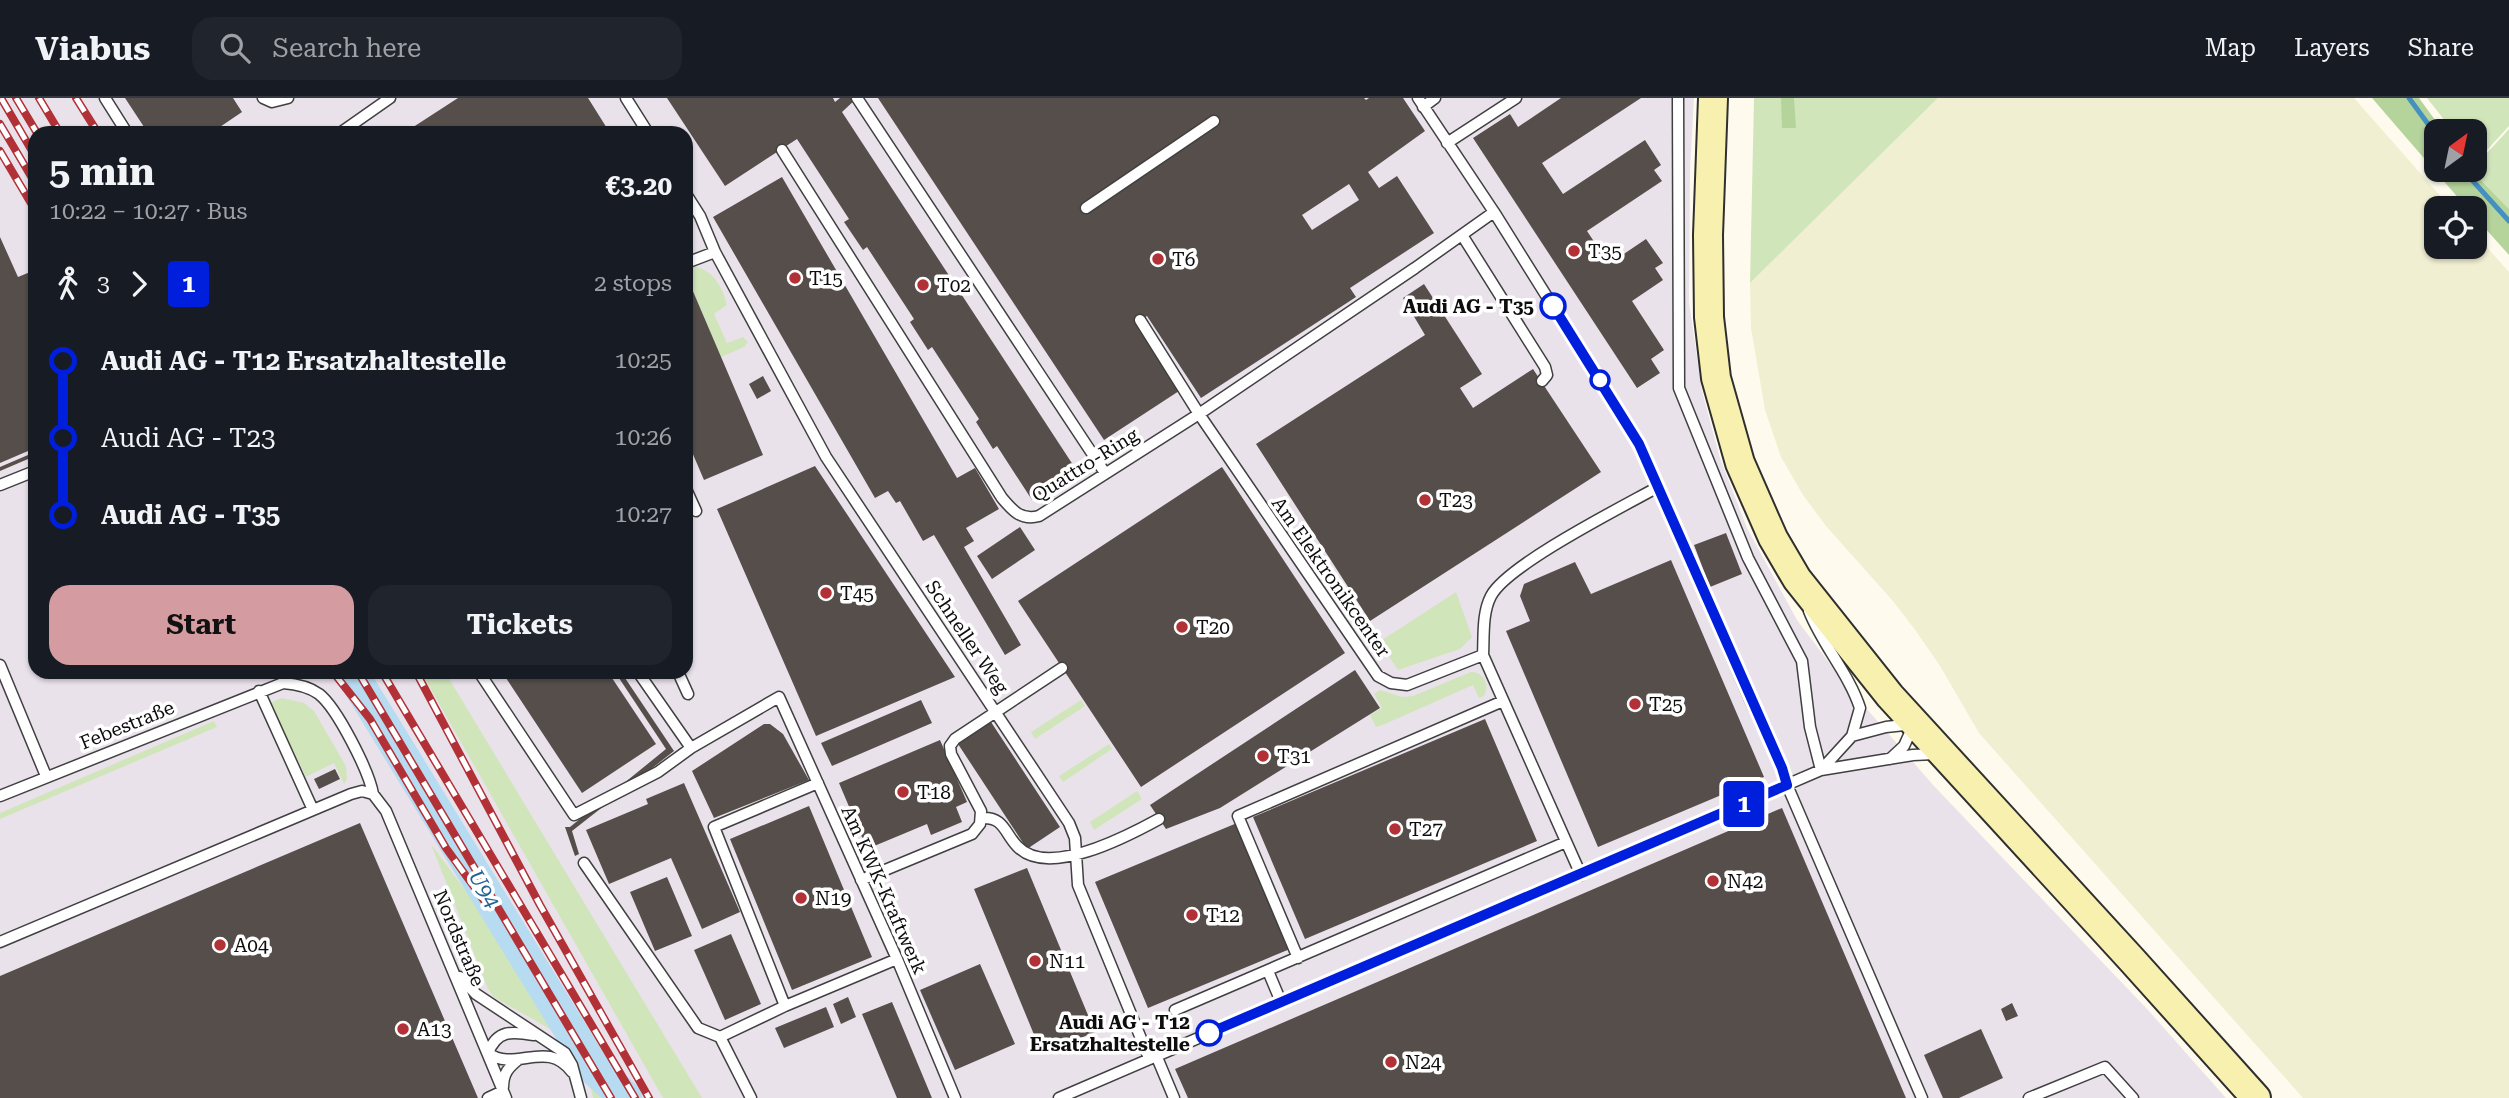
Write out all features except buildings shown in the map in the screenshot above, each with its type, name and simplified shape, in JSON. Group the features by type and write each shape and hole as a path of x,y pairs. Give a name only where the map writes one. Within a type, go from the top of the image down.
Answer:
{"main road":[{"path":"1713,98 1708,235 1709,317 1717,378 1740,463 1773,538 1797,579 1914,724 2256,1098"}],"lane":[{"path":"104,98 122,126"},
{"path":"263,98 272,102 288,98"},
{"path":"356,126 390,98"},
{"path":"626,98 644,126"},
{"path":"857,98 1105,473"},
{"path":"1435,98 1421,102 1494,212 1639,444 1782,768 1922,1098"},
{"path":"1447,143 1516,98"},
{"path":"1678,98 1679,388 1748,558 1802,662 1810,727 1821,770"},
{"path":"1086,208 1214,121"},
{"name":"Quattro-Ring","path":"782,149 1011,508 1018,515 1027,518 1039,516 1199,414 1351,306 1494,212"},
{"name":"Schneller Weg","path":"693,206 715,252 826,457 1069,823 1075,838 1078,886 1152,1056 1174,1098"},
{"path":"1462,235 1545,368 1547,375 1542,381"},
{"path":"693,260 715,252"},
{"name":"Am Elektronikcenter","path":"1140,320 1270,530 1378,676 1399,685 1407,685 1483,654"},
{"path":"0,485 28,474"},
{"path":"1581,875 1483,654 1487,603 1499,584 1528,562 1658,487"},
{"path":"693,506 696,511"},
{"path":"1797,579 1816,629 1856,694 1860,708 1852,736 1821,770"},
{"path":"0,665 46,776"},
{"path":"861,880 972,834 982,818 981,811 951,754 950,746 955,739 1062,668"},
{"path":"484,679 574,815 658,772 691,748 643,679"},
{"path":"681,679 688,694"},
{"name":"Nordstraße","path":"259,691 283,683 295,684 307,688 328,702 368,774 373,794 386,811 505,1094"},
{"path":"259,691 313,810"},
{"name":"Febestraße","path":"0,796 259,691"},
{"name":"Am KWK-Kraftwerk","path":"691,748 779,697 897,959 955,1098"},
{"path":"1298,958 1238,816 1503,701"},
{"path":"1852,736 1886,727 1914,724"},
{"path":"1889,759 1904,746 1914,724"},
{"path":"1059,1098 1821,770 1921,754 1942,755"},
{"path":"785,1006 714,827 818,783"},
{"path":"0,942 351,794 373,794"},
{"path":"982,818 992,817 998,821 1018,847 1034,858 1076,857 1159,819"},
{"path":"1175,1010 1566,842"},
{"path":"584,863 698,1028 720,1037 751,1098"},
{"path":"720,1037 785,1006 897,959"},
{"path":"455,971 476,994 565,1053 581,1098"},
{"path":"1268,971 1281,1002"},
{"path":"541,1036 501,1034 493,1041 488,1053 505,1061 541,1055 556,1058 567,1065 576,1078"},
{"path":"488,1098 505,1094 503,1078 509,1068 521,1058"},
{"path":"2029,1098 2105,1067 2133,1098"}],"shaded area":[{"path":"0,98 1694,98 1690,171 1689,302 1702,391 1720,458 1747,528 1797,620 1846,685 1934,786 2148,1010 2226,1098 0,1098"},
{"path":"1938,98 2354,98 2424,177 2424,182 2428,182 2440,196 2424,196 2424,259 2487,259 2487,247 2509,272 2509,1098 2303,1098 1979,733 1916,631 1826,526 1803,495 1781,457 1765,410 1751,328 1750,283"}],"green space":[{"path":"1754,98 1938,98 1750,283"},
{"path":"1781,98 1794,98 1796,128 1782,128"},
{"path":"2372,98 2419,98 2434,119 2424,119 2424,158"},
{"path":"2427,98 2509,98 2509,126 2487,150 2487,119 2444,119"},
{"path":"2509,129 2509,209 2483,182 2487,182 2487,153"},
{"path":"2445,182 2483,182 2509,209 2509,255 2487,230 2487,196 2457,196"},
{"path":"693,267 708,272 722,290 727,305 714,314 727,343 743,337 748,342 744,347 721,357 693,291"},
{"path":"1456,592 1472,637 1460,649 1398,670 1379,642"},
{"path":"1471,672 1479,674 1485,680 1484,696 1479,698 1473,685 1376,727 1370,715 1382,708 1374,694 1380,690 1402,697 1413,696"},
{"path":"425,679 449,679 702,1098 663,1098"},
{"path":"282,698 304,703 314,711 346,766 347,779 344,784 334,763 306,777 270,703"},
{"path":"1081,700 1085,706 1035,739 1031,732"},
{"path":"214,721 217,727 0,819 0,813"},
{"path":"1109,744 1112,749 1063,782 1059,776"},
{"path":"1137,791 1142,799 1094,830 1090,822"},
{"path":"431,844 480,910 517,952 607,1098 593,1098 586,1071 570,1046 547,1028 494,997 488,989"}],"waterway":[{"path":"2409,98 2424,119"},
{"path":"2474,182 2509,221"},
{"name":"U94","path":"355,679 594,1069 626,1098"}],"railway":[{"path":"1,98 28,144"},
{"path":"16,98 33,126"},
{"path":"39,98 56,126"},
{"path":"76,98 94,126"},
{"path":"0,124 28,171"},
{"path":"0,151 28,198"},
{"path":"339,679 370,719 446,848 485,902"},
{"path":"362,679 611,1098"},
{"path":"386,679 635,1098"},
{"path":"420,679 540,905 649,1098"}],"bus line":[{"name":"1","path":"1209,1033 1787,785 1782,768 1639,444 1553,306"}],"place":[{"name":"T35","path":"1574,251"},
{"name":"T6","path":"1158,259"},
{"name":"T15","path":"795,278"},
{"name":"T02","path":"923,285"},
{"name":"Audi AG - T35","path":"1553,306"},
{"name":"T23","path":"1425,500"},
{"name":"T45","path":"826,593"},
{"name":"T20","path":"1182,627"},
{"name":"T25","path":"1635,704"},
{"name":"T31","path":"1263,756"},
{"name":"T18","path":"903,792"},
{"name":"T27","path":"1395,829"},
{"name":"N42","path":"1713,881"},
{"name":"N19","path":"801,898"},
{"name":"T12","path":"1192,915"},
{"name":"A04","path":"220,945"},
{"name":"N11","path":"1035,961"},
{"name":"A13","path":"403,1029"},
{"name":"Audi AG - T12 Ersatzhaltestelle","path":"1209,1033"},
{"name":"N24","path":"1391,1062"}]}
